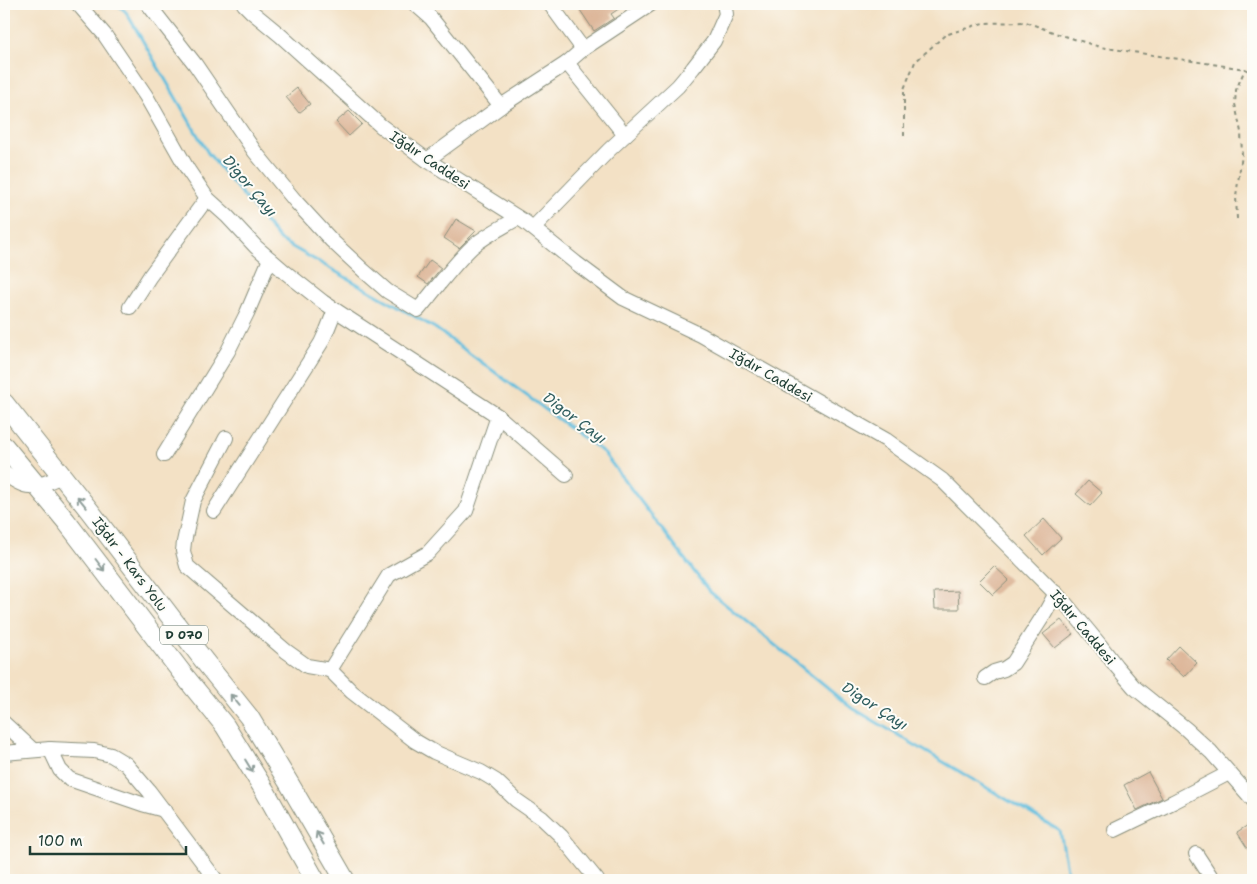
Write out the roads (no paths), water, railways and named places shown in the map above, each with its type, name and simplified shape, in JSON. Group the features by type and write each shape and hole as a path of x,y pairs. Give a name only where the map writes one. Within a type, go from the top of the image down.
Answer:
{"highway":[{"name":"Iğdır - Kars Yolu","path":"4,404 249,717 345,880"},
{"name":"Iğdır - Kars Yolu","path":"4,446 66,520 182,673 226,726 315,880"}],"street":[{"path":"78,4 104,34 146,96 188,170 207,198 256,247 335,310 498,416 566,475"},
{"path":"148,4 195,64 255,152 297,203 332,241 363,270 387,291 418,310 472,247 518,218"},
{"path":"415,4 431,18 502,106"},
{"path":"550,4 583,49"},
{"path":"427,160 502,106 567,63 583,49 652,4"},
{"path":"533,228 609,150 678,86 714,41 726,14 724,4"},
{"name":"Iğdır Caddesi","path":"247,5 381,126 427,160 533,228 623,298 702,336 886,440 942,480 1056,593 1134,687 1211,752 1253,800"},
{"path":"567,63 625,135"},
{"path":"130,307 150,276 207,198"},
{"path":"164,455 228,351 270,260"},
{"path":"214,511 321,342 335,310"},
{"path":"330,670 389,575 428,553 466,511 498,416"},
{"path":"226,438 194,501 183,551 187,566 286,651 307,666 330,670 352,692 415,741 496,781 516,800 542,818 562,836 597,880"},
{"path":"4,473 16,483 26,486 37,486 62,476"},
{"path":"985,678 1013,663 1056,593"},
{"path":"4,724 33,750"},
{"path":"50,749 60,770 69,779 164,810"},
{"path":"4,753 50,749 94,751 111,755 126,764 149,791 216,880"},
{"path":"1115,830 1229,773"},
{"path":"1196,854 1213,880"}],"waterway":[{"name":"Digor Çayı","path":"117,4 126,12 208,153 280,240 435,328 603,452 709,591 849,706 1060,831 1069,880"}]}
